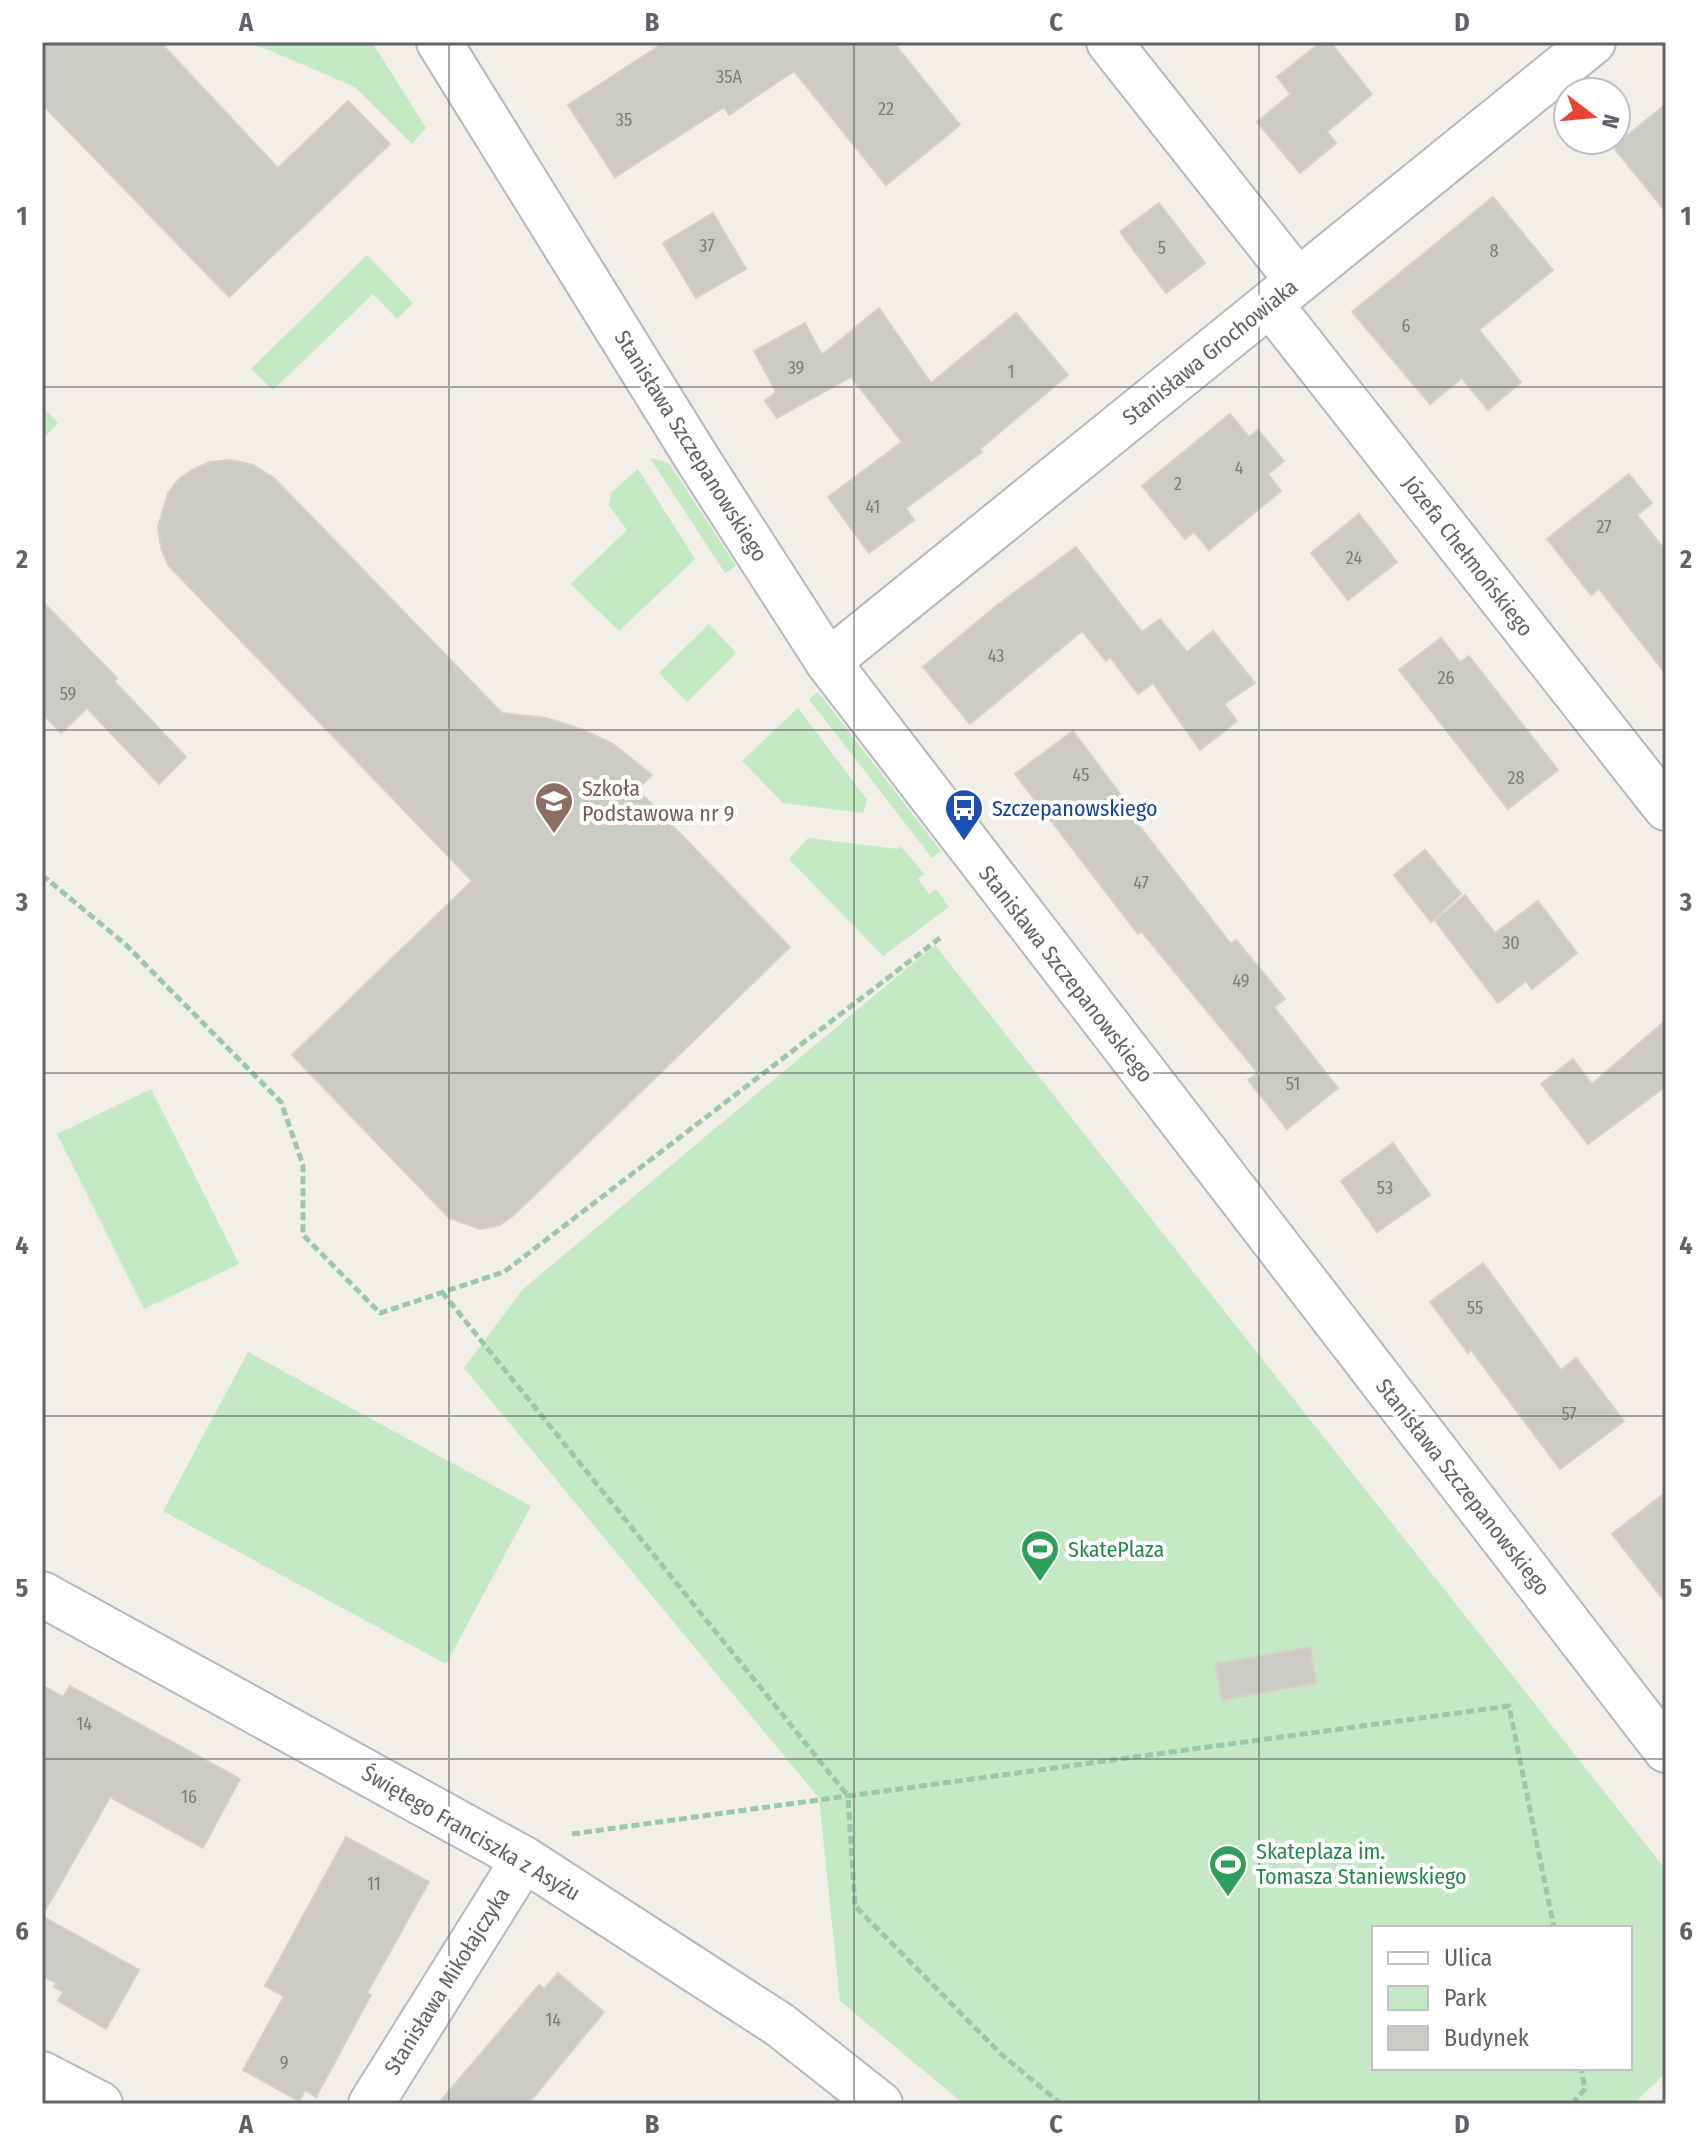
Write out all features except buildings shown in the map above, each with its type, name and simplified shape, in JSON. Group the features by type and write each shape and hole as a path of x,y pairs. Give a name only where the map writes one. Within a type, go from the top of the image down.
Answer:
{"street":[{"name":"Stanisława Szczepanowskiego","path":"439,42 700,463 828,662 1666,1750"},
{"name":"Józefa Chełmońskiego","path":"1109,42 1284,292 1666,808"},
{"name":"Stanisława Grochowiaka","path":"828,662 1593,42"},
{"name":"Świętego Franciszka z Asyżu","path":"42,1594 524,1859 780,2025 880,2104"},
{"name":"Stanisława Mikołajczyka","path":"371,2104 524,1859"},
{"path":"42,2074 100,2104"}],"path":[{"path":"42,875 125,944 281,1102 303,1165 303,1235 380,1313 504,1272 940,938"},
{"path":"442,1292 848,1796 855,1906 1001,2054 1061,2104"},
{"path":"568,1835 1509,1706 1554,1926"},
{"path":"1572,2104 1585,2089 1581,2070"}],"green space":[{"path":"250,42 372,42 426,128 412,144 355,87"},
{"path":"367,255 413,303 397,319 373,294 273,390 251,369"},
{"path":"42,406 58,423 42,440"},
{"path":"650,458 669,463 736,566 725,573"},
{"path":"638,469 695,559 619,631 571,584 627,530 609,505 611,493"},
{"path":"709,624 736,653 687,702 659,673"},
{"path":"818,692 941,851 932,858 809,699"},
{"path":"798,708 867,800 863,813 783,803 742,761"},
{"path":"808,838 898,849 901,846 924,874 918,879 929,894 936,889 949,907 883,956 789,859"},
{"name":"SkatePlaza","path":"935,945 1666,1870 1666,2073 1633,2104 964,2104 840,2001 819,1798 464,1368 523,1289"},
{"path":"151,1089 239,1264 144,1309 57,1134"},
{"path":"248,1352 531,1506 446,1664 163,1511"}],"place":[{"name":"Szkoła Podstawowa nr 9","path":"554,835"},
{"name":"Szczepanowskiego","path":"964,842"},
{"name":"SkatePlaza","path":"1040,1583"},
{"name":"Skateplaza im. Tomasza Staniewskiego","path":"1228,1898"}]}
